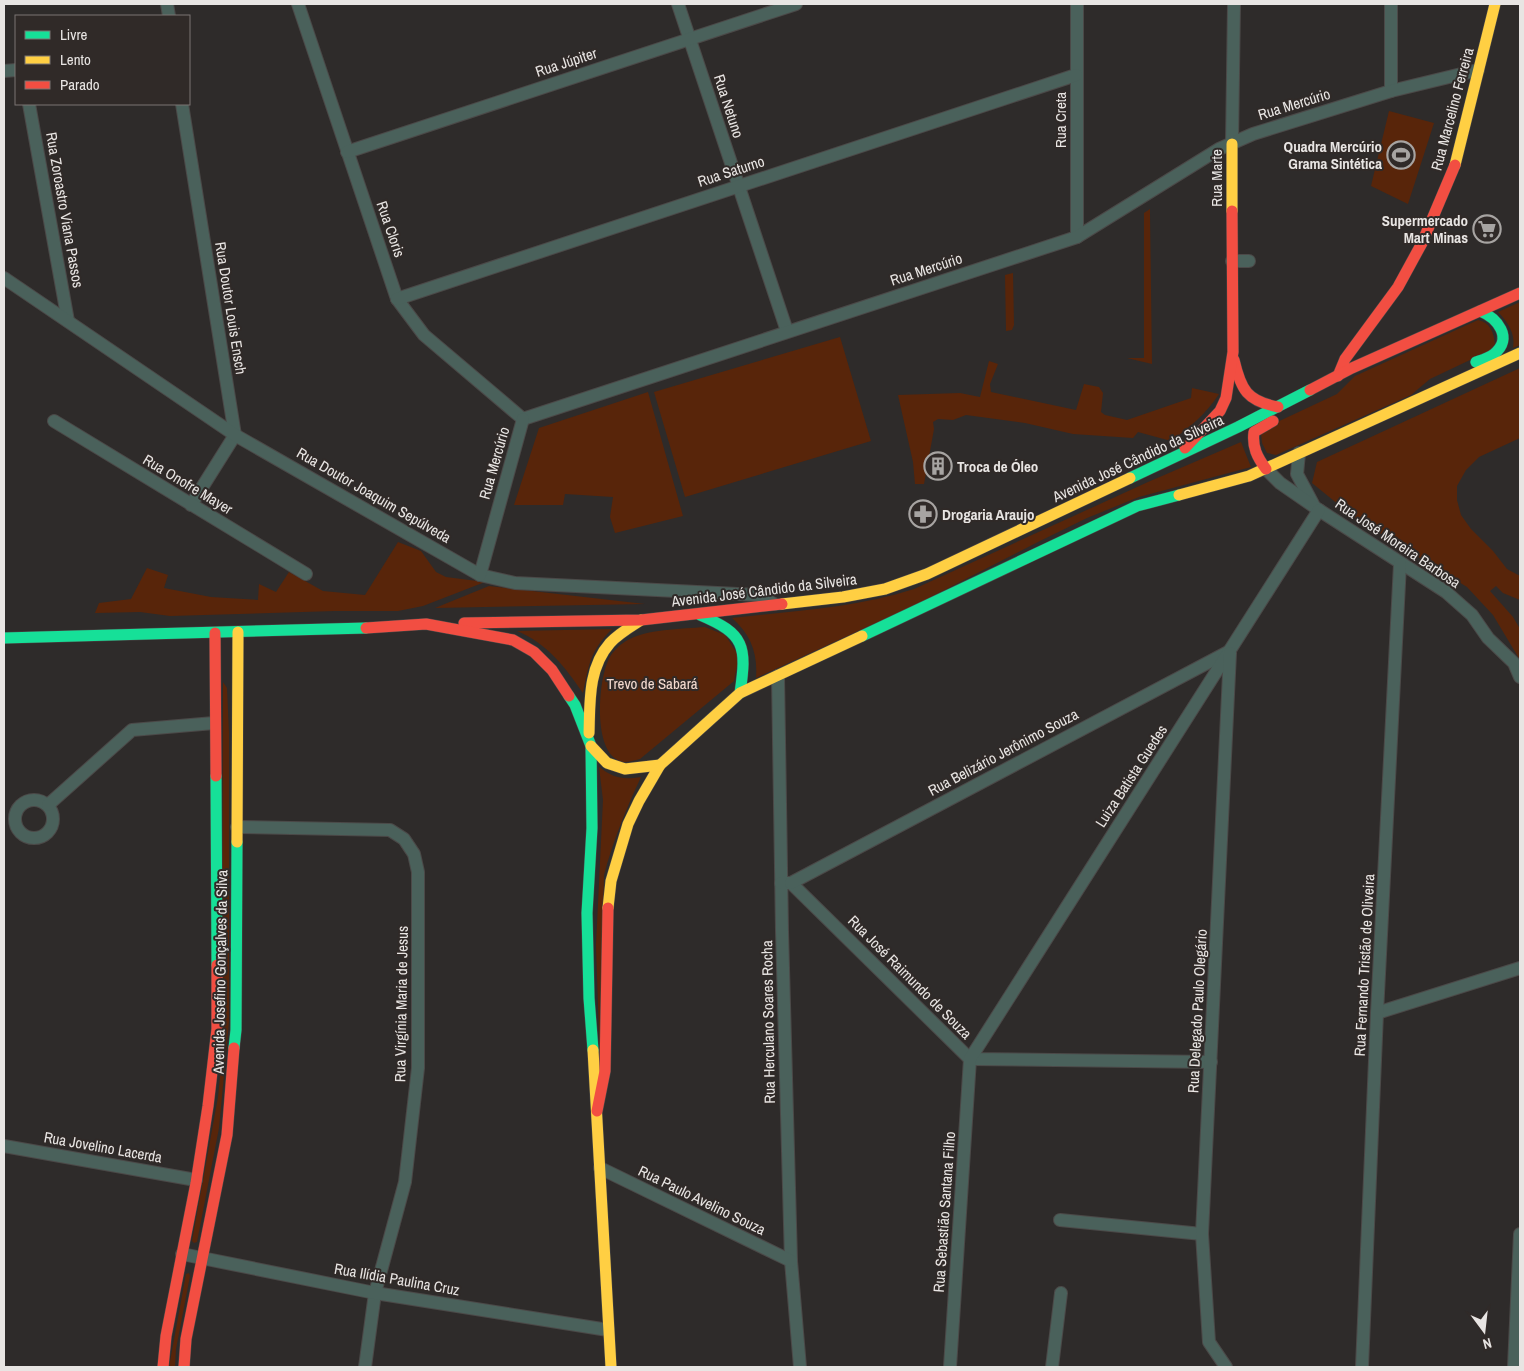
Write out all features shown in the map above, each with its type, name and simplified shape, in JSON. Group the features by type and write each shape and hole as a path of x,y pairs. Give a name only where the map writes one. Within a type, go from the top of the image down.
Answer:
{"main road":[{"name":"Rua Marcelino Ferreira","path":"1266,469 1257,457 1253,447 1254,432 1264,425 1324,396 1339,374 1346,359 1398,287 1422,243 1454,168 1495,4"},
{"name":"Rua Marte","path":"1178,455 1220,411 1226,398 1233,352 1232,144"},
{"name":"Avenida José Cândido da Silveira","path":"426,624 641,620 843,597 885,589 927,574 1278,407 1339,374 1520,293"},
{"path":"1435,392 1440,379 1494,353 1502,343 1502,333 1498,322 1489,314 1480,311"},
{"name":"Rua Marte","path":"1233,352 1239,380 1244,390 1253,400 1278,407"},
{"path":"597,1112 605,1072 607,914 611,881 628,824 660,765 740,693 1065,538 1137,506 1249,476 1520,353"},
{"path":"699,614 721,623 736,636 744,652 744,670 740,693"},
{"path":"612,1367 608,1330 589,998 587,913 592,828 590,742 592,680 597,661 610,643 641,620"},
{"path":"4,638 366,628 426,624 513,640 534,652 552,670 575,705 590,742 607,763 626,769 660,765"},
{"name":"Avenida Josefino Gonçalves da Silva","path":"184,1367 186,1339 227,1135 233,1080 236,1030 238,632"},
{"name":"Avenida Josefino Gonçalves da Silva","path":"163,1367 166,1336 196,1180 213,1078 217,1029 215,633"}],"street":[{"name":"Rua Cloris","path":"298,4 397,299 424,335 523,419"},
{"name":"Rua Netuno","path":"678,4 787,331"},
{"name":"Rua Júpiter","path":"347,152 796,4"},
{"name":"Rua Creta","path":"1077,4 1077,237"},
{"name":"Rua Marte","path":"1232,144 1234,4"},
{"path":"1391,4 1392,91"},
{"name":"Rua Mercúrio","path":"480,575 523,419 1077,237 1219,149 1253,134 1392,91 1478,70"},
{"name":"Rua Saturno","path":"397,299 1076,75"},
{"name":"Rua Zoroastro Viana Passos","path":"29,105 68,321"},
{"name":"Rua Doutor Louis Ensch","path":"182,105 235,435"},
{"path":"1232,261 1249,261"},
{"name":"Rua Doutor Joaquim Sepúlveda","path":"4,278 235,435 480,575 516,583 758,595 774,604"},
{"name":"Rua Onofre Mayer","path":"54,421 306,574"},
{"path":"190,505 235,435"},
{"name":"Rua José Moreira Barbosa","path":"1299,453 1297,474 1316,508"},
{"name":"Rua José Moreira Barbosa","path":"1266,469 1280,483 1316,508 1446,592 1472,615 1488,638 1514,663 1520,677"},
{"name":"Luiza Batista Guedes","path":"970,1059 1230,651 1316,508"},
{"name":"Rua Fernando Tristão de Oliveira","path":"1362,1367 1377,1014 1400,564"},
{"name":"Rua Belizário Jerônimo Souza","path":"786,883 1230,651"},
{"name":"Rua Delegado Paulo Olegário","path":"1226,1367 1209,1342 1202,1234 1230,651"},
{"name":"Rua Herculano Soares Rocha","path":"778,676 786,883 791,1261 800,1367"},
{"path":"48,805 132,730 214,723"},
{"name":"Rua Virgínia Maria de Jesus","path":"237,827 390,830 404,838 414,854 418,872 418,1068 405,1182 375,1293 365,1367"},
{"name":"Rua José Raimundo de Souza","path":"786,883 970,1059 1211,1062"},
{"path":"1377,1014 1520,968"},
{"name":"Rua Sebastião Santana Filho","path":"950,1367 970,1059"},
{"name":"Rua Jovelino Lacerda","path":"4,1146 196,1180"},
{"name":"Rua Paulo Avelino Souza","path":"600,1168 791,1261"},
{"path":"1060,1220 1202,1234"},
{"path":"1514,1367 1520,1234"},
{"name":"Rua Ilídia Paulina Cruz","path":"182,1254 375,1293 608,1330"},
{"path":"1052,1367 1061,1294"}],"green space":[{"name":"Quadra Mercúrio Grama Sintética","path":"1389,111 1434,123 1408,204 1371,186"},
{"path":"1150,209 1152,364 1127,358 1144,358 1144,213"},
{"path":"1013,273 1014,325 1012,330 1006,331 1005,275"},
{"path":"1520,302 1520,345 1513,348 1514,343 1510,328 1498,312"},
{"path":"1478,320 1486,323 1494,336 1495,344 1489,351 1430,379 1411,395 1276,455 1267,453 1262,443 1261,433 1273,424 1337,394 1355,376"},
{"path":"840,337 871,441 685,497 654,392"},
{"path":"989,361 998,364 990,384 991,392 1076,410 1084,384 1099,387 1103,393 1101,412 1105,415 1127,420 1191,398 1192,388 1219,394 1197,420 1171,441 1138,432 1133,438 1073,434 1025,423 966,415 953,420 938,419 933,422 934,429 924,484 915,484 913,462 898,395 960,393 980,397"},
{"path":"1520,368 1520,438 1479,457 1466,470 1457,486 1457,500 1461,515 1471,529 1493,551 1507,569 1520,576 1520,600 1503,593 1496,586 1490,591 1513,617 1520,629 1520,660 1493,615 1467,587 1355,518 1312,483 1317,462"},
{"path":"648,392 683,516 615,533 610,517 613,497 565,494 563,505 514,505 539,428"},
{"path":"1241,442 1251,467 1139,497 1087,518 917,604 756,678 756,660 752,644 744,630 732,618 847,605 914,589 1148,482"},
{"path":"398,542 421,551 436,572 446,577 485,582 423,606 398,611 170,616 140,612 95,613 99,603 131,599 147,568 168,575 164,588 211,597 258,600 259,584 276,592 289,572 323,591 365,595"},
{"path":"489,586 645,604 435,608"},
{"name":"Trevo de Sabará","path":"705,627 725,635 739,656 734,681 640,759 624,762 614,757 607,747 602,734 600,718 602,685 611,655 626,641 643,634 664,630"},
{"path":"612,629 595,651 583,693 547,649 517,631"},
{"path":"223,682 227,688 229,733 229,1022 219,1128 197,1242 194,1243 192,1241 218,1097 222,1056"},
{"path":"599,767 609,774 619,777 641,777 620,825 604,875 600,1066 596,945 603,800"},
{"path":"189,1273 176,1349 175,1367 169,1367 186,1274"}],"traffic: fast":[{"path":"1476,362 1494,354 1503,342 1503,335 1497,323 1480,311"},
{"path":"1130,478 1238,427 1310,390"},
{"path":"862,636 1137,506 1179,495"},
{"path":"700,615 726,629 740,644 743,664 740,693"},
{"path":"4,638 366,628"},
{"path":"569,696 575,705 591,746 592,828 587,913 589,998 593,1050"},
{"path":"216,776 217,965"},
{"path":"234,1048 236,1030 237,842"}],"traffic: slow":[{"path":"1455,165 1495,4"},
{"path":"1232,144 1232,211"},
{"path":"1179,495 1249,476 1520,353"},
{"path":"782,604 843,597 885,589 927,574 1130,478"},
{"path":"589,733 592,686 598,663 610,643 641,620"},
{"path":"237,842 238,632"},
{"path":"608,908 611,881 628,824 660,765 740,693 862,636"},
{"path":"591,746 607,763 625,769 660,765"},
{"path":"593,1050 611,1367"}],"traffic: jam":[{"path":"1338,376 1345,359 1398,287 1422,243 1455,165"},
{"path":"1185,448 1220,411 1226,398 1233,352 1232,211"},
{"path":"1310,390 1352,368 1520,293"},
{"path":"1234,360 1239,379 1247,392 1259,401 1278,407"},
{"path":"1266,469 1256,452 1254,432 1273,421"},
{"path":"464,623 641,620 782,604"},
{"path":"366,628 426,624 513,640 534,652 552,670 569,696"},
{"path":"215,633 216,776"},
{"path":"597,1111 605,1071 608,908"},
{"path":"163,1367 166,1336 196,1183 208,1106 217,1029 217,965"},
{"path":"184,1367 186,1339 227,1135 234,1048"}],"place":[{"name":"Quadra Mercúrio Grama Sintética","path":"1401,155"},
{"name":"Supermercado Mart Minas","path":"1487,229"},
{"name":"Troca de Óleo","path":"938,466"},
{"name":"Drogaria Araujo","path":"923,514"}]}
